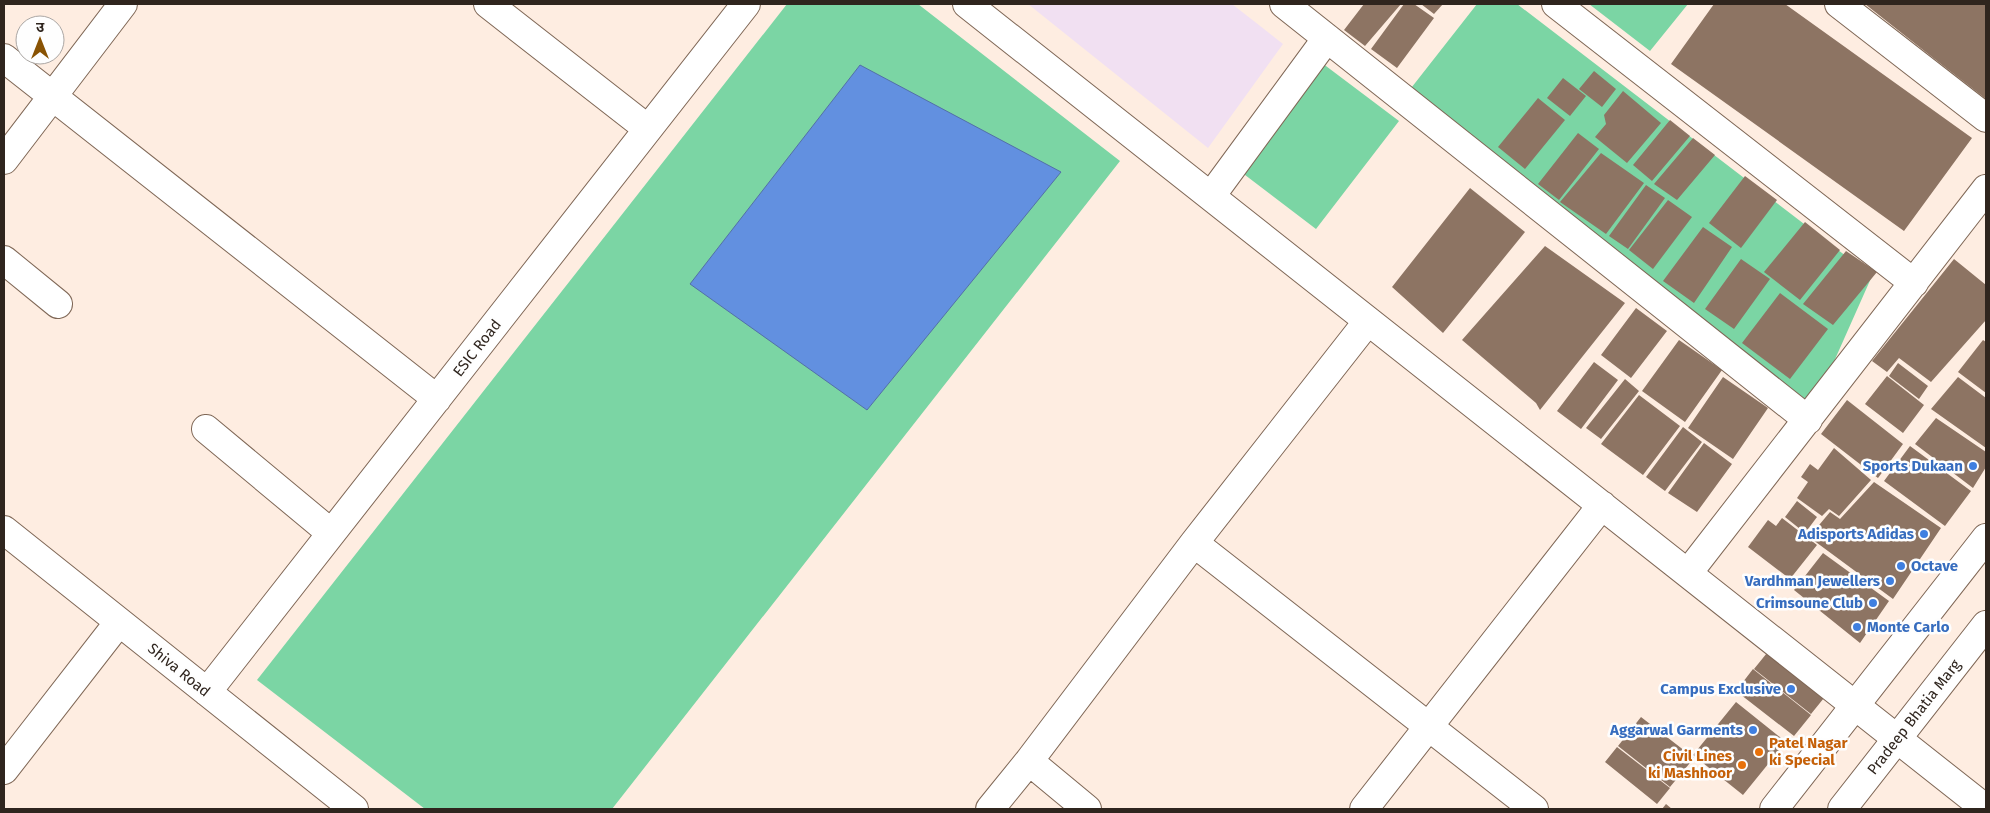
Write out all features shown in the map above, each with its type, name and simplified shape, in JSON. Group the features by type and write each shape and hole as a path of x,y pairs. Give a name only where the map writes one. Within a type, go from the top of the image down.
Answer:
{"street":[{"path":"4,160 123,4"},
{"path":"488,4 648,129"},
{"name":"ESIC Road","path":"207,692 746,4"},
{"path":"967,4 1986,809"},
{"path":"1284,4 1808,420"},
{"path":"1556,4 1914,283"},
{"path":"1840,4 1986,118"},
{"path":"1211,196 1327,38"},
{"path":"4,58 437,399"},
{"path":"1688,573 1986,189"},
{"path":"4,260 58,304"},
{"path":"990,809 1029,761 1194,542 1368,321"},
{"path":"206,429 331,534"},
{"path":"1364,809 1392,770 1429,727 1602,505"},
{"name":"Shiva Road","path":"4,530 354,809"},
{"path":"1774,809 1986,538"},
{"path":"1194,542 1534,809"},
{"path":"4,770 119,622"},
{"name":"Pradeep Bhatia Marg","path":"1842,809 1986,624"},
{"path":"1029,761 1088,809"}],"shaded area":[{"path":"1028,4 1232,4 1283,44 1208,148"}],"green space":[{"path":"787,4 918,4 1120,161 612,809 425,809 257,680"},
{"path":"1477,4 1517,4 1872,276 1808,420 1408,92"},
{"path":"1589,4 1688,4 1650,51"},
{"path":"1310,54 1399,121 1316,229 1228,162"}],"water":[{"path":"860,65 1061,172 867,410 690,284"}],"building":[{"path":"1364,4 1401,4 1365,46 1344,30"},
{"path":"1404,4 1414,4 1434,18 1397,68 1371,49"},
{"path":"1421,4 1443,4 1434,14"},
{"path":"1714,4 1785,4 1972,138 1904,231 1671,64"},
{"path":"1865,4 1986,4 1986,99 1932,57"},
{"path":"1594,71 1616,89 1602,107 1579,89"},
{"path":"1563,78 1586,96 1570,116 1547,98"},
{"path":"1623,91 1661,123 1627,163 1595,137 1606,124 1604,115"},
{"path":"1538,98 1565,120 1525,169 1498,147"},
{"path":"1670,120 1690,136 1652,181 1633,165"},
{"path":"1578,133 1599,149 1559,200 1538,184"},
{"path":"1693,138 1715,155 1677,200 1654,184"},
{"path":"1601,153 1644,183 1606,234 1560,202"},
{"path":"1745,176 1777,200 1741,248 1709,223"},
{"path":"1646,185 1665,198 1628,249 1609,236"},
{"path":"1470,188 1525,232 1443,333 1392,287"},
{"path":"1668,200 1692,217 1653,269 1629,250"},
{"path":"1805,222 1840,250 1800,300 1764,272"},
{"path":"1703,227 1732,247 1694,303 1663,281"},
{"path":"1545,246 1625,303 1540,410 1536,403 1462,340"},
{"path":"1846,251 1877,272 1833,325 1803,304"},
{"path":"1741,259 1770,279 1734,329 1705,309"},
{"path":"1954,259 1986,285 1986,320 1931,382 1899,358 1887,372 1872,361"},
{"path":"1780,293 1828,329 1790,379 1742,343"},
{"path":"1636,308 1667,331 1631,378 1601,355"},
{"path":"1679,340 1722,370 1685,422 1642,391"},
{"path":"1983,340 1986,342 1986,393 1958,372"},
{"path":"1594,362 1618,380 1581,429 1557,411"},
{"path":"1898,363 1928,386 1919,399 1889,376"},
{"path":"1887,376 1924,405 1903,433 1865,404"},
{"path":"1723,377 1768,408 1733,459 1688,428"},
{"path":"1958,377 1986,398 1986,448 1931,409"},
{"path":"1625,379 1639,391 1601,439 1586,428"},
{"path":"1639,395 1680,426 1643,475 1601,444"},
{"path":"1847,400 1903,444 1878,478 1821,434"},
{"path":"1936,418 1986,452 1986,467 1973,488 1915,444"},
{"path":"1683,427 1702,442 1665,491 1646,477"},
{"path":"1704,443 1732,464 1697,512 1668,493"},
{"path":"1910,446 1971,491 1945,526 1884,481"},
{"path":"1834,448 1871,480 1839,516 1829,509 1822,516 1797,498 1808,482 1801,477 1810,464 1818,470"},
{"path":"1874,482 1941,528 1893,599 1809,537 1830,512 1840,519"},
{"path":"1797,501 1817,517 1805,533 1785,517"},
{"path":"1782,518 1817,545 1790,579 1748,547 1768,520 1776,526"},
{"path":"1823,553 1889,601 1860,643 1794,590"},
{"path":"1771,648 1828,693 1811,714 1754,669"},
{"path":"1753,669 1811,715 1794,736 1736,691"},
{"path":"1736,702 1786,742 1743,795 1693,755"},
{"path":"1641,717 1694,758 1670,787 1618,746"},
{"path":"1617,747 1670,788 1657,804 1605,762"},
{"path":"1666,804 1672,809 1662,809"}],"place":[{"name":"Sports Dukaan","path":"1973,466"},
{"name":"Adisports Adidas","path":"1924,534"},
{"name":"Octave","path":"1901,566"},
{"name":"Vardhman Jewellers","path":"1890,581"},
{"name":"Crimsoune Club","path":"1873,603"},
{"name":"Monte Carlo","path":"1857,627"},
{"name":"Campus Exclusive","path":"1791,689"},
{"name":"Aggarwal Garments","path":"1753,730"},
{"name":"Patel Nagar ki Special","path":"1759,752"},
{"name":"Civil Lines ki Mashhoor","path":"1742,765"}]}
